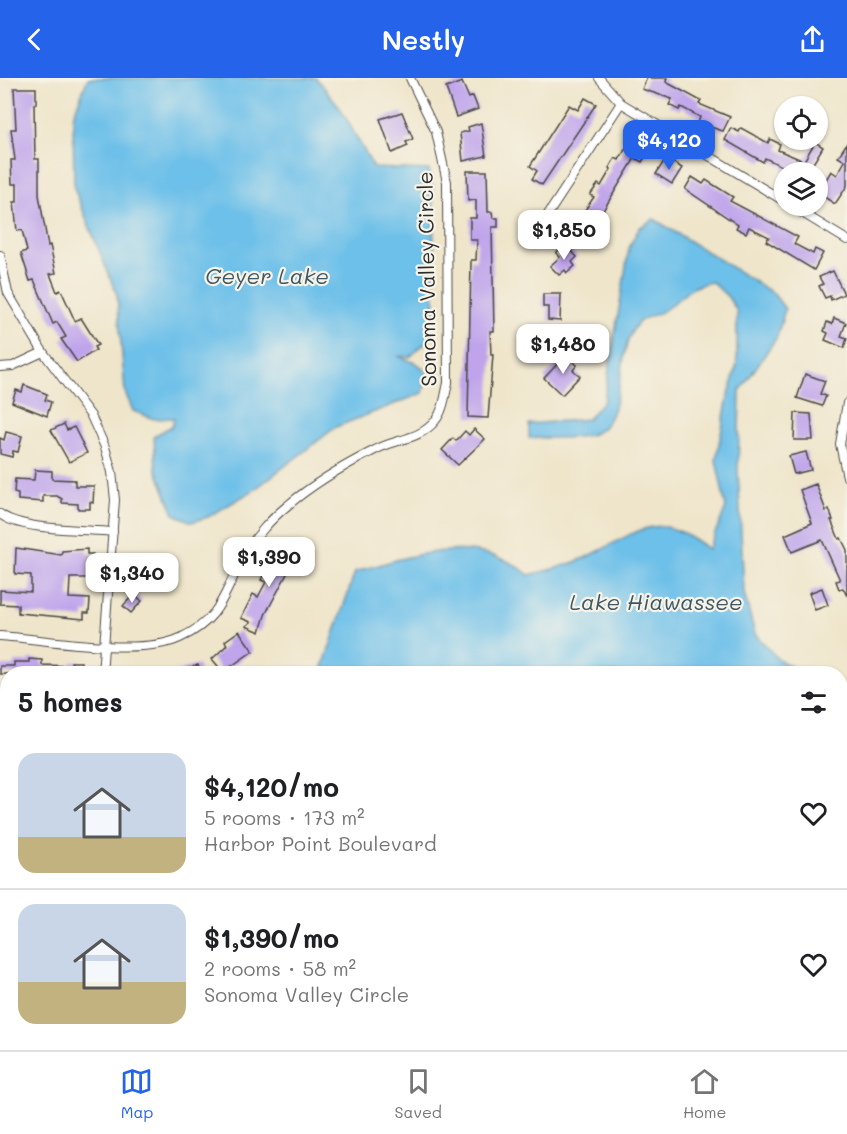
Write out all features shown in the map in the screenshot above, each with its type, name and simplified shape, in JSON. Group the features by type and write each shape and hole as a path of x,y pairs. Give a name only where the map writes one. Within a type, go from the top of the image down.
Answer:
{"street":[{"name":"Sonoma Valley Circle","path":"0,636 152,646 180,638 207,621 222,603 245,553 284,508 324,477 378,448 418,435 435,422 443,406 448,382 447,182 436,132 410,78"},
{"path":"599,78 621,103 774,195"},
{"path":"541,225 621,103"},
{"path":"810,216 846,236"},
{"path":"0,255 8,293 43,352 91,416 105,447 112,472 115,500 103,666"},
{"path":"0,368 13,366 43,352"},
{"path":"847,404 840,444 847,477"},
{"path":"0,514 8,520 26,524 112,532"}],"water":[{"name":"Geyer Lake","path":"88,78 316,78 339,106 374,168 429,170 433,188 435,334 410,357 398,356 418,364 428,374 423,393 336,427 254,490 208,517 192,522 174,514 156,468 154,436 172,426 174,418 154,419 133,411 125,392 117,295 74,188 73,116"},
{"name":"Lake Hiawassee","path":"654,219 773,293 785,309 777,337 740,391 738,469 744,593 755,634 778,659 790,666 323,666 355,572 422,554 467,551 488,554 509,562 529,575 574,562 642,529 654,527 678,530 708,549 726,508 716,460 737,364 737,311 728,297 712,282 692,289 666,309 638,323 630,335 625,350 610,417 602,429 582,437 529,438 529,424 588,419 604,400 629,248 639,228"}],"building":[{"path":"647,78 667,78 666,82 701,101 699,104 730,117 723,131 698,123 700,117 681,107 679,110 669,105 672,99 642,89"},
{"path":"462,82 469,98 473,96 478,109 456,117 446,88"},
{"path":"14,88 36,88 35,159 39,159 39,195 48,246 50,245 56,273 50,274 57,292 61,290 75,321 81,318 98,345 94,347 96,350 77,362 61,339 66,337 57,322 53,324 34,280 30,281 21,253 27,251 22,230 17,231 14,202 17,202 17,184 12,184 11,160 15,160 11,129 16,129"},
{"path":"585,98 596,104 542,185 532,179 537,171 530,166 569,105 578,110"},
{"path":"402,112 413,139 406,142 408,146 392,153 380,119"},
{"path":"481,123 486,156 463,161 460,133 469,131 468,127"},
{"path":"731,128 739,132 741,128 768,143 770,139 774,141 774,150 804,161 810,150 821,150 814,162 774,162 765,158 763,162 725,140"},
{"path":"632,131 648,140 643,149 648,152 642,162 635,158 596,222 601,226 592,238 589,236 583,244 570,236 594,197 590,195 598,184 601,186 615,158 619,160 629,143 626,141"},
{"path":"847,143 847,186 835,204 828,199 828,176 831,171 837,175 845,161 838,157"},
{"path":"666,158 682,168 672,184 656,174"},
{"path":"467,171 487,171 488,212 492,212 493,218 498,218 498,227 492,227 494,331 490,331 491,355 493,355 488,418 468,417 471,260 476,260 477,240 470,240 470,218 476,218 476,200 468,201"},
{"path":"692,177 703,184 706,180 733,197 730,201 798,237 794,244 813,254 815,249 823,253 814,270 766,241 769,237 749,227 746,233 736,228 738,225 685,189"},
{"path":"565,244 577,257 572,262 575,266 567,273 565,270 559,275 550,266 560,257 556,253"},
{"path":"833,271 844,294 831,300 830,296 825,298 819,286 823,284 819,277"},
{"path":"543,294 561,294 560,321 548,320 548,307 543,307"},
{"path":"834,318 846,323 841,336 847,338 844,348 825,340 828,333 824,331 827,322 832,324"},
{"path":"566,355 577,365 573,370 580,376 562,395 544,378"},
{"path":"805,374 825,381 820,394 826,396 822,406 797,398"},
{"path":"24,385 47,394 45,400 51,402 47,416 12,402 16,390 22,392"},
{"path":"795,413 811,414 813,440 794,440"},
{"path":"64,424 67,430 74,427 87,453 69,462 51,430"},
{"path":"474,429 485,439 458,465 442,450 453,438 456,441 465,431 469,435"},
{"path":"6,432 22,436 18,452 13,451 12,457 0,454 0,438 4,440"},
{"path":"806,452 811,470 794,474 789,456"},
{"path":"35,470 52,471 52,479 75,480 75,486 94,486 93,503 90,502 90,509 78,509 78,504 62,503 62,499 57,496 43,496 43,502 18,500 18,494 14,493 15,479 34,480"},
{"path":"816,484 826,511 829,509 839,539 841,538 847,550 847,596 843,588 839,589 836,581 840,580 822,540 792,552 785,535 812,523 800,490"},
{"path":"16,548 61,555 62,551 87,549 87,554 93,554 93,578 70,578 69,598 90,599 89,613 84,613 84,619 18,613 18,605 0,604 0,590 31,592 31,575 15,574"},
{"path":"275,549 283,553 284,549 297,555 265,615 260,632 246,626 251,622 241,618 253,594 258,597 266,582 261,580"},
{"path":"822,588 828,605 815,610 809,593"},
{"path":"134,594 142,601 131,613 123,606"},
{"path":"239,631 253,651 232,666 218,666 212,659 227,645 225,641"},
{"path":"29,659 42,660 42,665 71,666 14,666 14,662 29,662"},
{"path":"71,662 81,662 81,666 71,666"}]}
